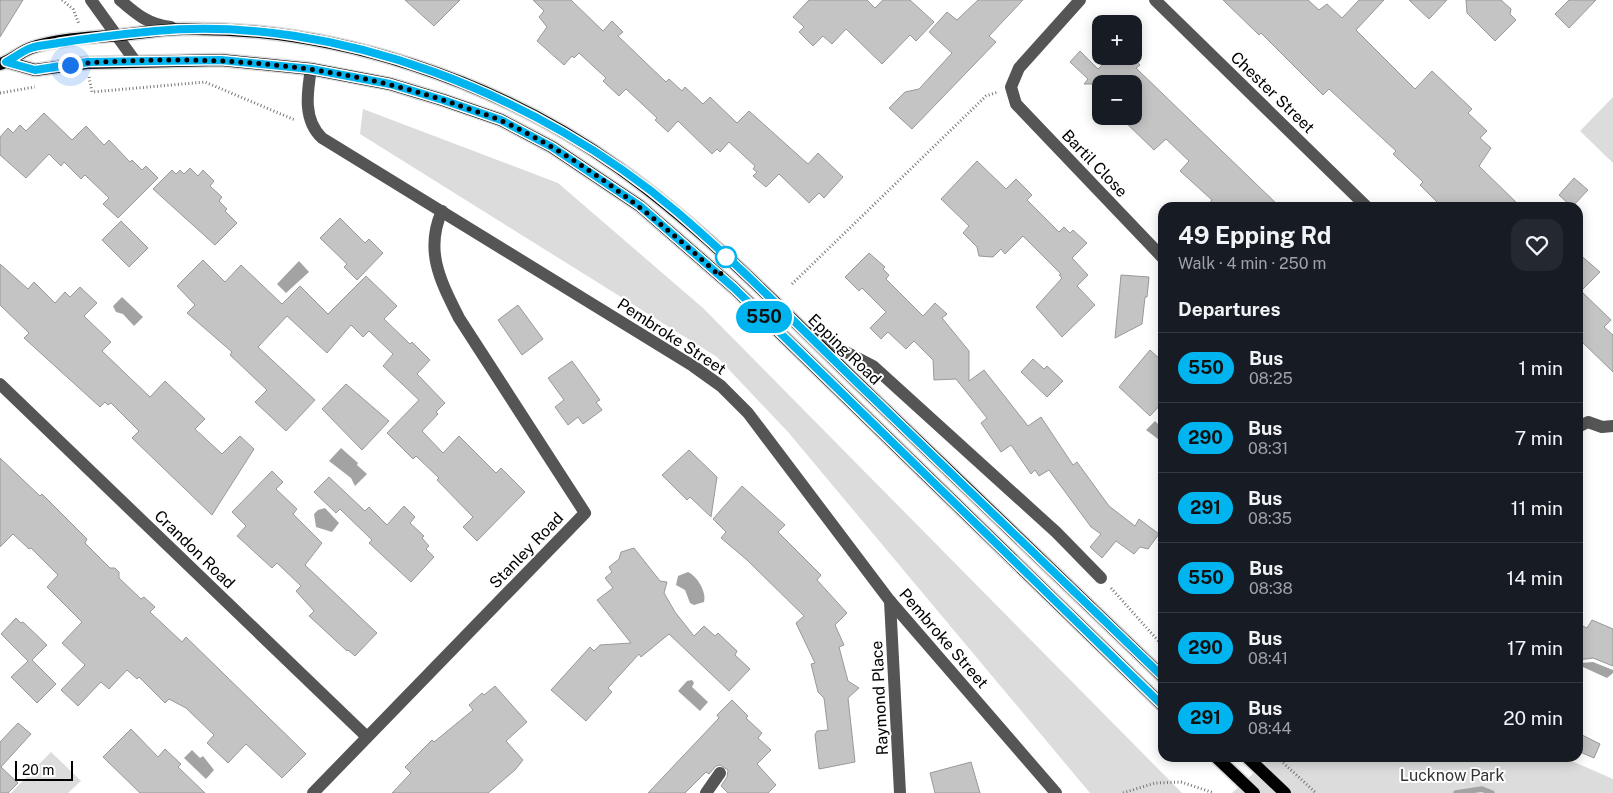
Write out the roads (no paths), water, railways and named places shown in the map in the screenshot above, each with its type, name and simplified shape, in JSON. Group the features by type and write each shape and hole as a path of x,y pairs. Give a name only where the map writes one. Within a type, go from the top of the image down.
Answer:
{"main road":[{"name":"Epping Road","path":"3,63 30,48 115,35 183,29 240,30 341,46 393,59 455,80 502,99 594,150 676,212 768,296 1158,672"},
{"name":"Epping Road","path":"3,63 35,70 88,62 221,60 311,69 390,84 501,120 582,165 640,206 734,288 1158,700"},
{"path":"1221,762 1254,793"},
{"path":"1252,762 1285,793"}],"street":[{"path":"91,0 135,60"},
{"path":"120,0 138,16 157,26 183,29"},
{"name":"Bartil Close","path":"1080,0 1019,68 1011,87 1016,104 1158,253"},
{"name":"Chester Street","path":"1155,0 1362,202"},
{"name":"Pembroke Street","path":"311,69 308,92 309,115 312,127 322,138 693,366 721,386 748,413 890,601 1056,793"},
{"name":"Stanley Road","path":"313,793 585,513 459,318 444,289 439,275 433,240 442,212"},
{"path":"802,330 873,366 1056,532 1101,578"},
{"name":"Crandon Road","path":"0,384 367,738"},
{"path":"1583,424 1602,427 1613,426"},
{"name":"Raymond Place","path":"890,601 900,793"},
{"path":"706,793 720,773"}],"waterway":[{"path":"1456,793 1482,789 1492,793"}],"park label":[{"name":"Lucknow Park","path":"1452,775"}]}
